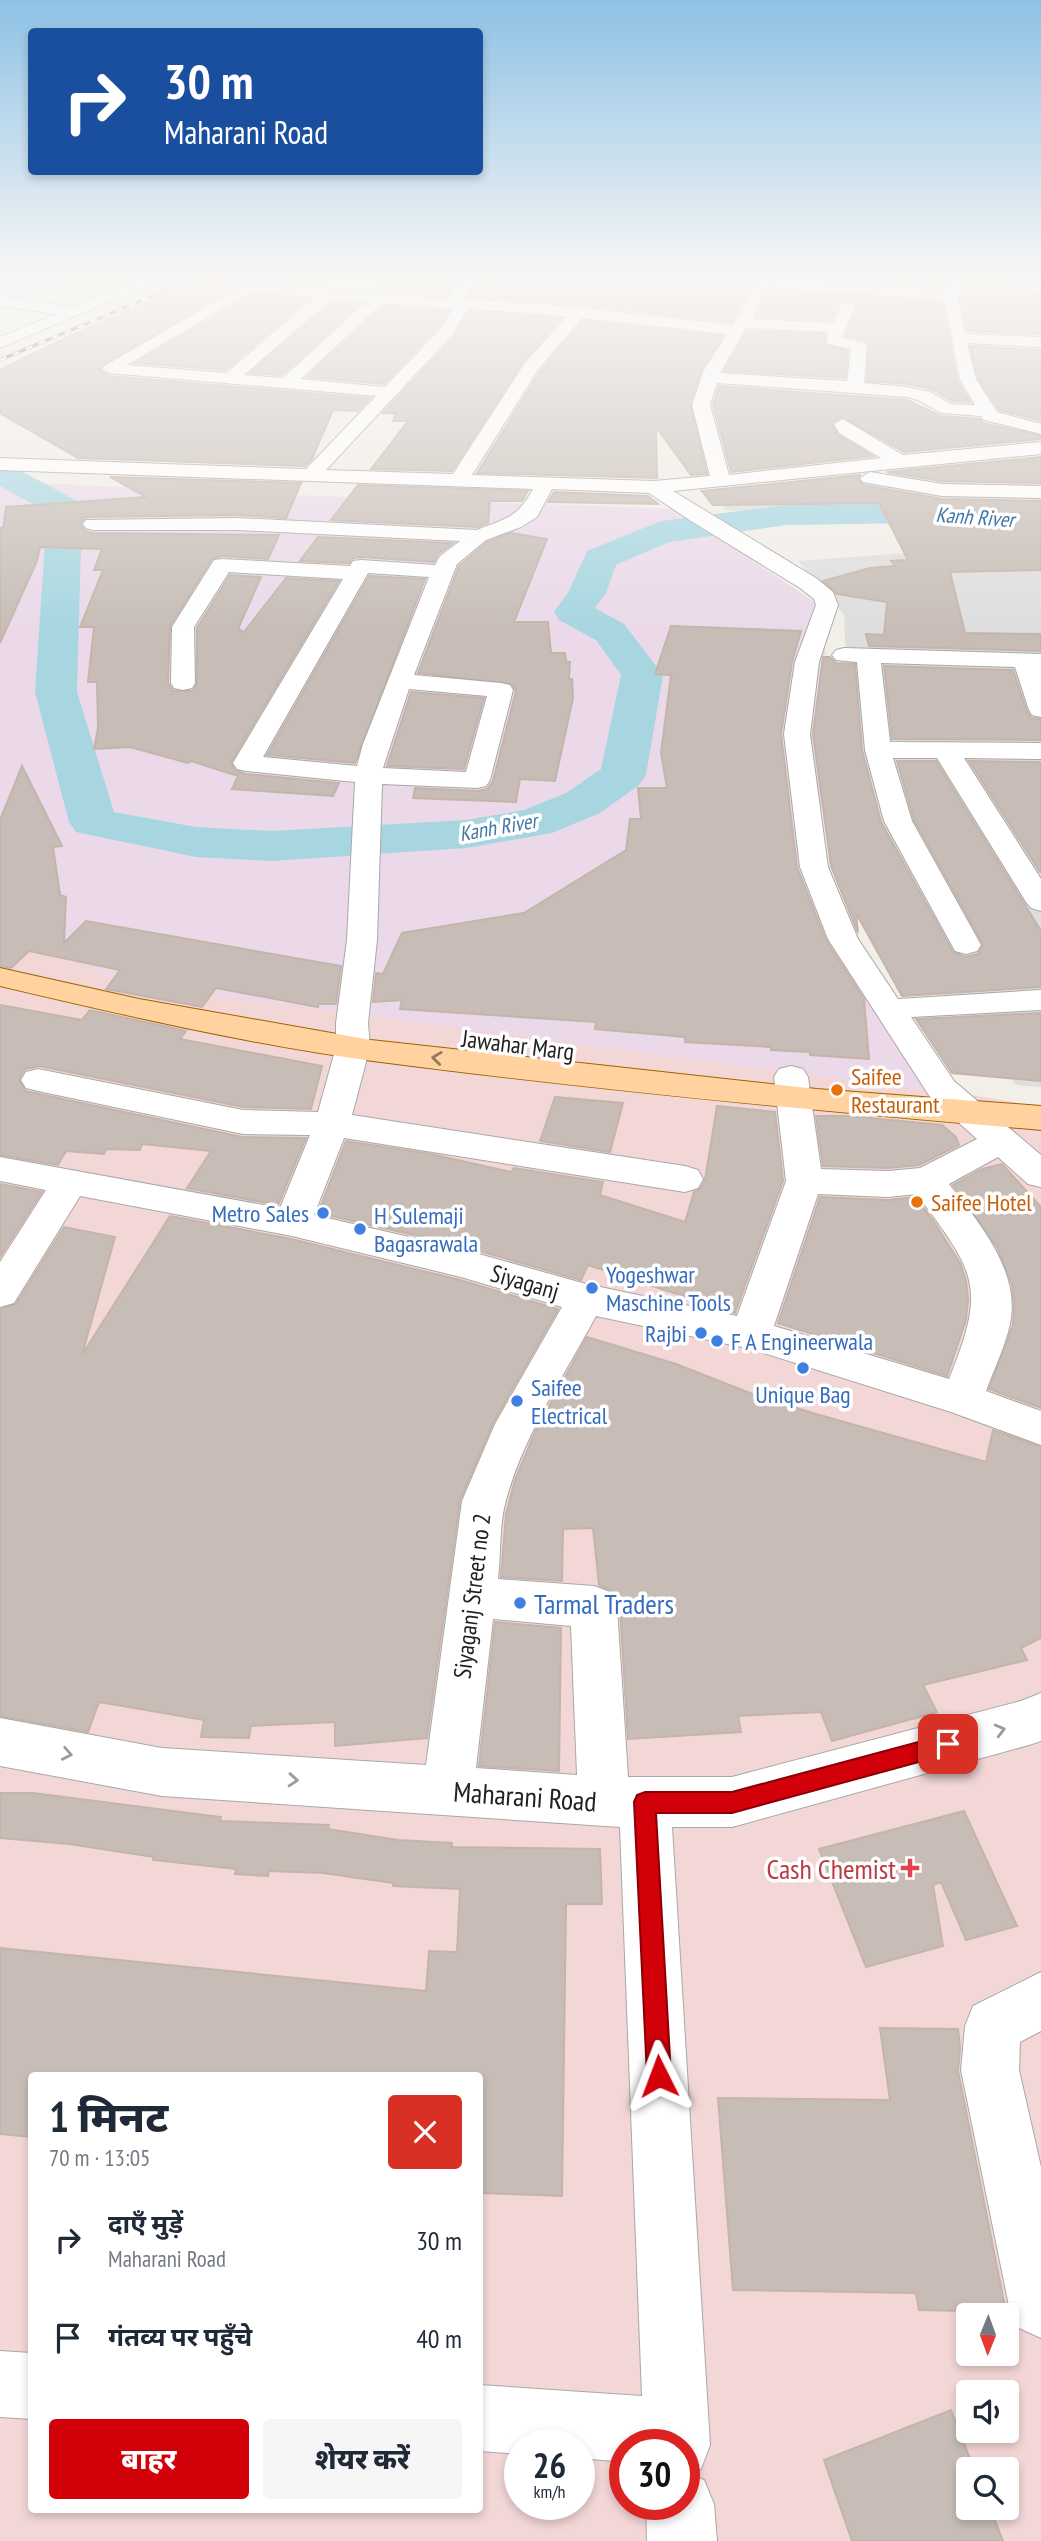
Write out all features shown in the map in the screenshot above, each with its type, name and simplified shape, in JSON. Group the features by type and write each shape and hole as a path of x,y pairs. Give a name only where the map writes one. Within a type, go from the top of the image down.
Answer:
{"main road":[{"path":"0,960 352,1035"},
{"path":"0,977 139,1010 792,1087 970,1112 1041,1118"},
{"path":"792,1087 942,1089 1041,1097"}],"street":[{"path":"310,477 385,396"},
{"path":"459,480 513,396"},
{"path":"704,396 701,405 721,482"},
{"path":"922,396 947,409 987,411"},
{"path":"978,396 990,416 1041,429"},
{"path":"344,412 367,414"},
{"path":"843,424 845,429 901,462"},
{"path":"0,453 40,456 86,466 310,477 654,486 721,482 1041,448"},
{"path":"0,464 40,456"},
{"path":"830,471 942,489 1041,492"},
{"path":"292,1223 332,1124 352,1035 362,940 369,808 368,775 400,681 447,562 479,536 514,523 530,513 546,483"},
{"path":"654,486 698,517 808,583 825,597 827,605 807,662 797,734 814,867 844,939 942,1089 1041,1175"},
{"path":"93,524 297,524 479,536"},
{"path":"183,683 183,627 222,565 357,573"},
{"path":"400,681 501,690 477,780 368,775 246,762 361,566 442,572"},
{"path":"812,654 1033,661 1041,710"},
{"path":"867,656 878,750 898,821 966,945"},
{"path":"878,750 1041,751"},
{"path":"946,751 1041,902"},
{"path":"889,1009 1041,1000"},
{"path":"38,1080 243,1122 332,1124 685,1179"},
{"path":"751,1334 804,1181 792,1087"},
{"path":"804,1181 888,1184 927,1180 1003,1140"},
{"name":"Siyaganj","path":"0,1169 292,1223 461,1263 586,1299 751,1334 962,1399 1041,1428"},
{"path":"927,1180 976,1251 992,1294 991,1321 962,1399"},
{"path":"0,1293 71,1181"},
{"name":"Siyaganj Street no 2","path":"448,1790 484,1503 508,1443 586,1299"},
{"path":"472,1597 594,1607 598,1715 625,1802 676,2429"},
{"name":"Maharani Road","path":"0,1742 162,1772 625,1802 732,1802 1030,1722 1041,1716"},
{"path":"1041,2000 993,2026 990,2070 1041,2306"},
{"path":"0,2384 28,2386"},
{"path":"483,2418 609,2431"},
{"path":"681,2520 682,2541"}],"shaded area":[{"path":"1041,459 1041,510 886,506 728,511 703,491"},
{"path":"0,481 214,492 676,509 825,609 825,727 819,862 885,990 953,1094 115,982 4,914 0,901"},
{"path":"1003,546 1041,548 1041,1087 1016,1085 886,924 849,722 844,615 798,561"},
{"name":"Tarmal Traders","path":"0,941 1015,1102 1041,1131 1041,2541 0,2541"}],"building":[{"path":"0,396 341,396 370,398 358,411 333,410 312,459 305,466 78,458 0,413"},
{"path":"399,396 501,396 452,471 371,469 408,421 393,421 396,414 383,413"},
{"path":"525,396 693,396 690,404 707,474 691,475 656,427 657,478 477,473"},
{"path":"716,396 848,396 907,400 941,416 980,419 983,423 1041,436 1041,439 904,452 842,417 831,423 837,434 873,456 731,472 713,405"},
{"path":"943,396 966,396 970,402 952,401"},
{"path":"990,396 1041,396 1041,421 999,410"},
{"path":"1041,457 1041,483 942,481 887,472"},
{"path":"860,475 858,480 863,485 942,499 1041,501 1041,570 950,572 965,633 1041,634 1041,651 869,646 866,634 884,635 887,602 837,594 823,581 870,568 895,566 891,561 908,560 879,503 713,505 702,491"},
{"path":"110,477 301,483 286,518 238,515 86,517 80,524 85,531 93,533 279,535 268,559 222,556 212,559 170,626 168,683 173,691 193,691 197,684 197,628 230,575 261,577 238,629 244,632 286,578 339,581 231,762 235,770 245,774 339,783 333,796 232,789 238,776 191,761 188,763 130,747 94,749 98,728 97,682 88,682 94,627 80,627 103,570 94,570 102,549 40,547 37,561 0,643 0,528 3,528 6,507 146,497"},
{"path":"358,485 528,491 522,501 490,501 488,523 477,527 331,520"},
{"path":"554,492 648,496 658,504 548,502"},
{"path":"511,533 547,539 514,622 548,622 551,653 565,653 566,662 570,662 569,679 572,679 573,698 555,781 520,779 516,802 413,798 415,788 478,791 487,789 493,781 516,691 512,684 418,673 459,566 487,542"},
{"path":"318,537 453,543 438,554 434,562 361,557 353,558 349,563 300,561"},
{"path":"369,576 425,579 355,763 267,755"},
{"path":"671,626 801,631 792,662 781,734 797,867 826,940 864,999 869,1059 810,1055 810,1052 771,1050 771,1047 685,1042 685,1037 595,1029 596,1022 400,1009 402,1000 373,1002 376,973 383,974 402,933 524,913 626,850 630,819 641,819 638,788 667,788 661,753 671,675 655,674"},
{"path":"823,657 830,657 836,663 855,664 862,750 881,822 953,952 965,957 978,954 983,944 914,820 897,761 936,761 1041,931 1041,987 902,996 856,913 858,933 831,866 813,734"},
{"path":"884,666 1013,670 1031,718 1041,719 1041,740 892,739"},
{"path":"411,692 484,698 464,769 387,766"},
{"path":"969,761 1041,762 1041,872 1040,872"},
{"path":"22,766 62,846 53,847 60,895 66,897 64,943 86,921 341,966 336,1004 319,1004 318,1007 216,988 202,1007 106,989 120,970 29,951 11,968 0,966 0,820"},
{"path":"0,1005 82,1020 90,1010 186,1031 180,1039 322,1066 311,1109 243,1107 39,1066 25,1069 19,1079 25,1091 242,1137 306,1138 278,1205 187,1188 211,1151 142,1144 140,1150 106,1149 104,1154 66,1151 58,1165 0,1155"},
{"path":"1041,1013 1041,1081 952,1073 916,1019"},
{"path":"555,1097 623,1103 610,1152 540,1141"},
{"path":"717,1106 775,1112 783,1181 735,1313 588,1265 581,1280 462,1246 318,1213 346,1141 431,1154 511,1172 514,1168 603,1182 600,1195 685,1222 694,1192 700,1189 705,1180"},
{"path":"816,1116 850,1116 942,1125 956,1137 959,1145 919,1165 888,1168 823,1166"},
{"path":"1002,1164 1041,1207 1041,1408 989,1389 1013,1325 1012,1285 997,1247 953,1185 982,1169"},
{"path":"0,1184 42,1192 0,1257"},
{"path":"820,1197 888,1200 916,1197 934,1222 960,1263 968,1299 966,1320 947,1376 778,1323"},
{"path":"170,1216 291,1239 460,1280 558,1309 493,1423 460,1500 427,1738 335,1746 335,1722 251,1726 249,1738 201,1737 204,1720 99,1702 88,1732 0,1716 0,1309 16,1304 64,1227 115,1237 82,1355"},
{"path":"587,1337 676,1364 760,1397 986,1462 993,1430 1041,1447 1041,1638 1021,1648 1027,1660 923,1685 937,1712 832,1741 821,1712 738,1716 741,1732 628,1739 620,1607 612,1591 599,1585 593,1528 563,1529 562,1581 501,1577 506,1514 515,1480 535,1432"},
{"path":"495,1622 561,1628 559,1771 479,1766"},
{"path":"0,1793 33,1793 221,1817 220,1821 329,1825 328,1829 398,1840 452,1843 452,1847 600,1849 602,1904 566,1904 562,2196 483,2193 483,2072 28,2072 28,2137 0,2134 0,1948 426,1991 429,1951 457,1952 460,1889 393,1886 393,1883 323,1873 269,1871 268,1876 235,1874 236,1869 153,1860 154,1857 69,1844 0,1838"},
{"path":"964,1811 1017,1926 966,1940 941,1882 933,1885 943,1946 866,1967 819,1849"},
{"path":"880,2028 958,2029 958,2071 1004,2303 956,2303 956,2311 919,2310 916,2293 733,2290 718,2098 890,2100"},
{"path":"951,2410 956,2423 956,2443 964,2443 969,2457 956,2457 956,2520 995,2520 1003,2541 852,2541 824,2460"}],"waterway":[{"name":"Kanh River","path":"0,473 65,508 56,692 93,822 196,842 272,846 466,834 535,823 583,803 623,775 642,675 610,632 573,612 587,593 600,559 661,532 786,515 916,513 1041,521"}],"place":[{"name":"Saifee Restaurant","path":"837,1090"},
{"name":"Saifee Hotel","path":"917,1202"},
{"name":"Metro Sales","path":"323,1213"},
{"name":"H Sulemaji Bagasrawala","path":"360,1229"},
{"name":"Yogeshwar Maschine Tools","path":"592,1288"},
{"name":"Rajbi","path":"701,1333"},
{"name":"F A Engineerwala","path":"717,1341"},
{"name":"Unique Bag","path":"803,1368"},
{"name":"Saifee Electrical","path":"517,1401"},
{"name":"Tarmal Traders","path":"520,1603"},
{"name":"Cash Chemist","path":"910,1868"}],"route":[{"path":"659,2076 645,1802 732,1802 948,1744"}]}
